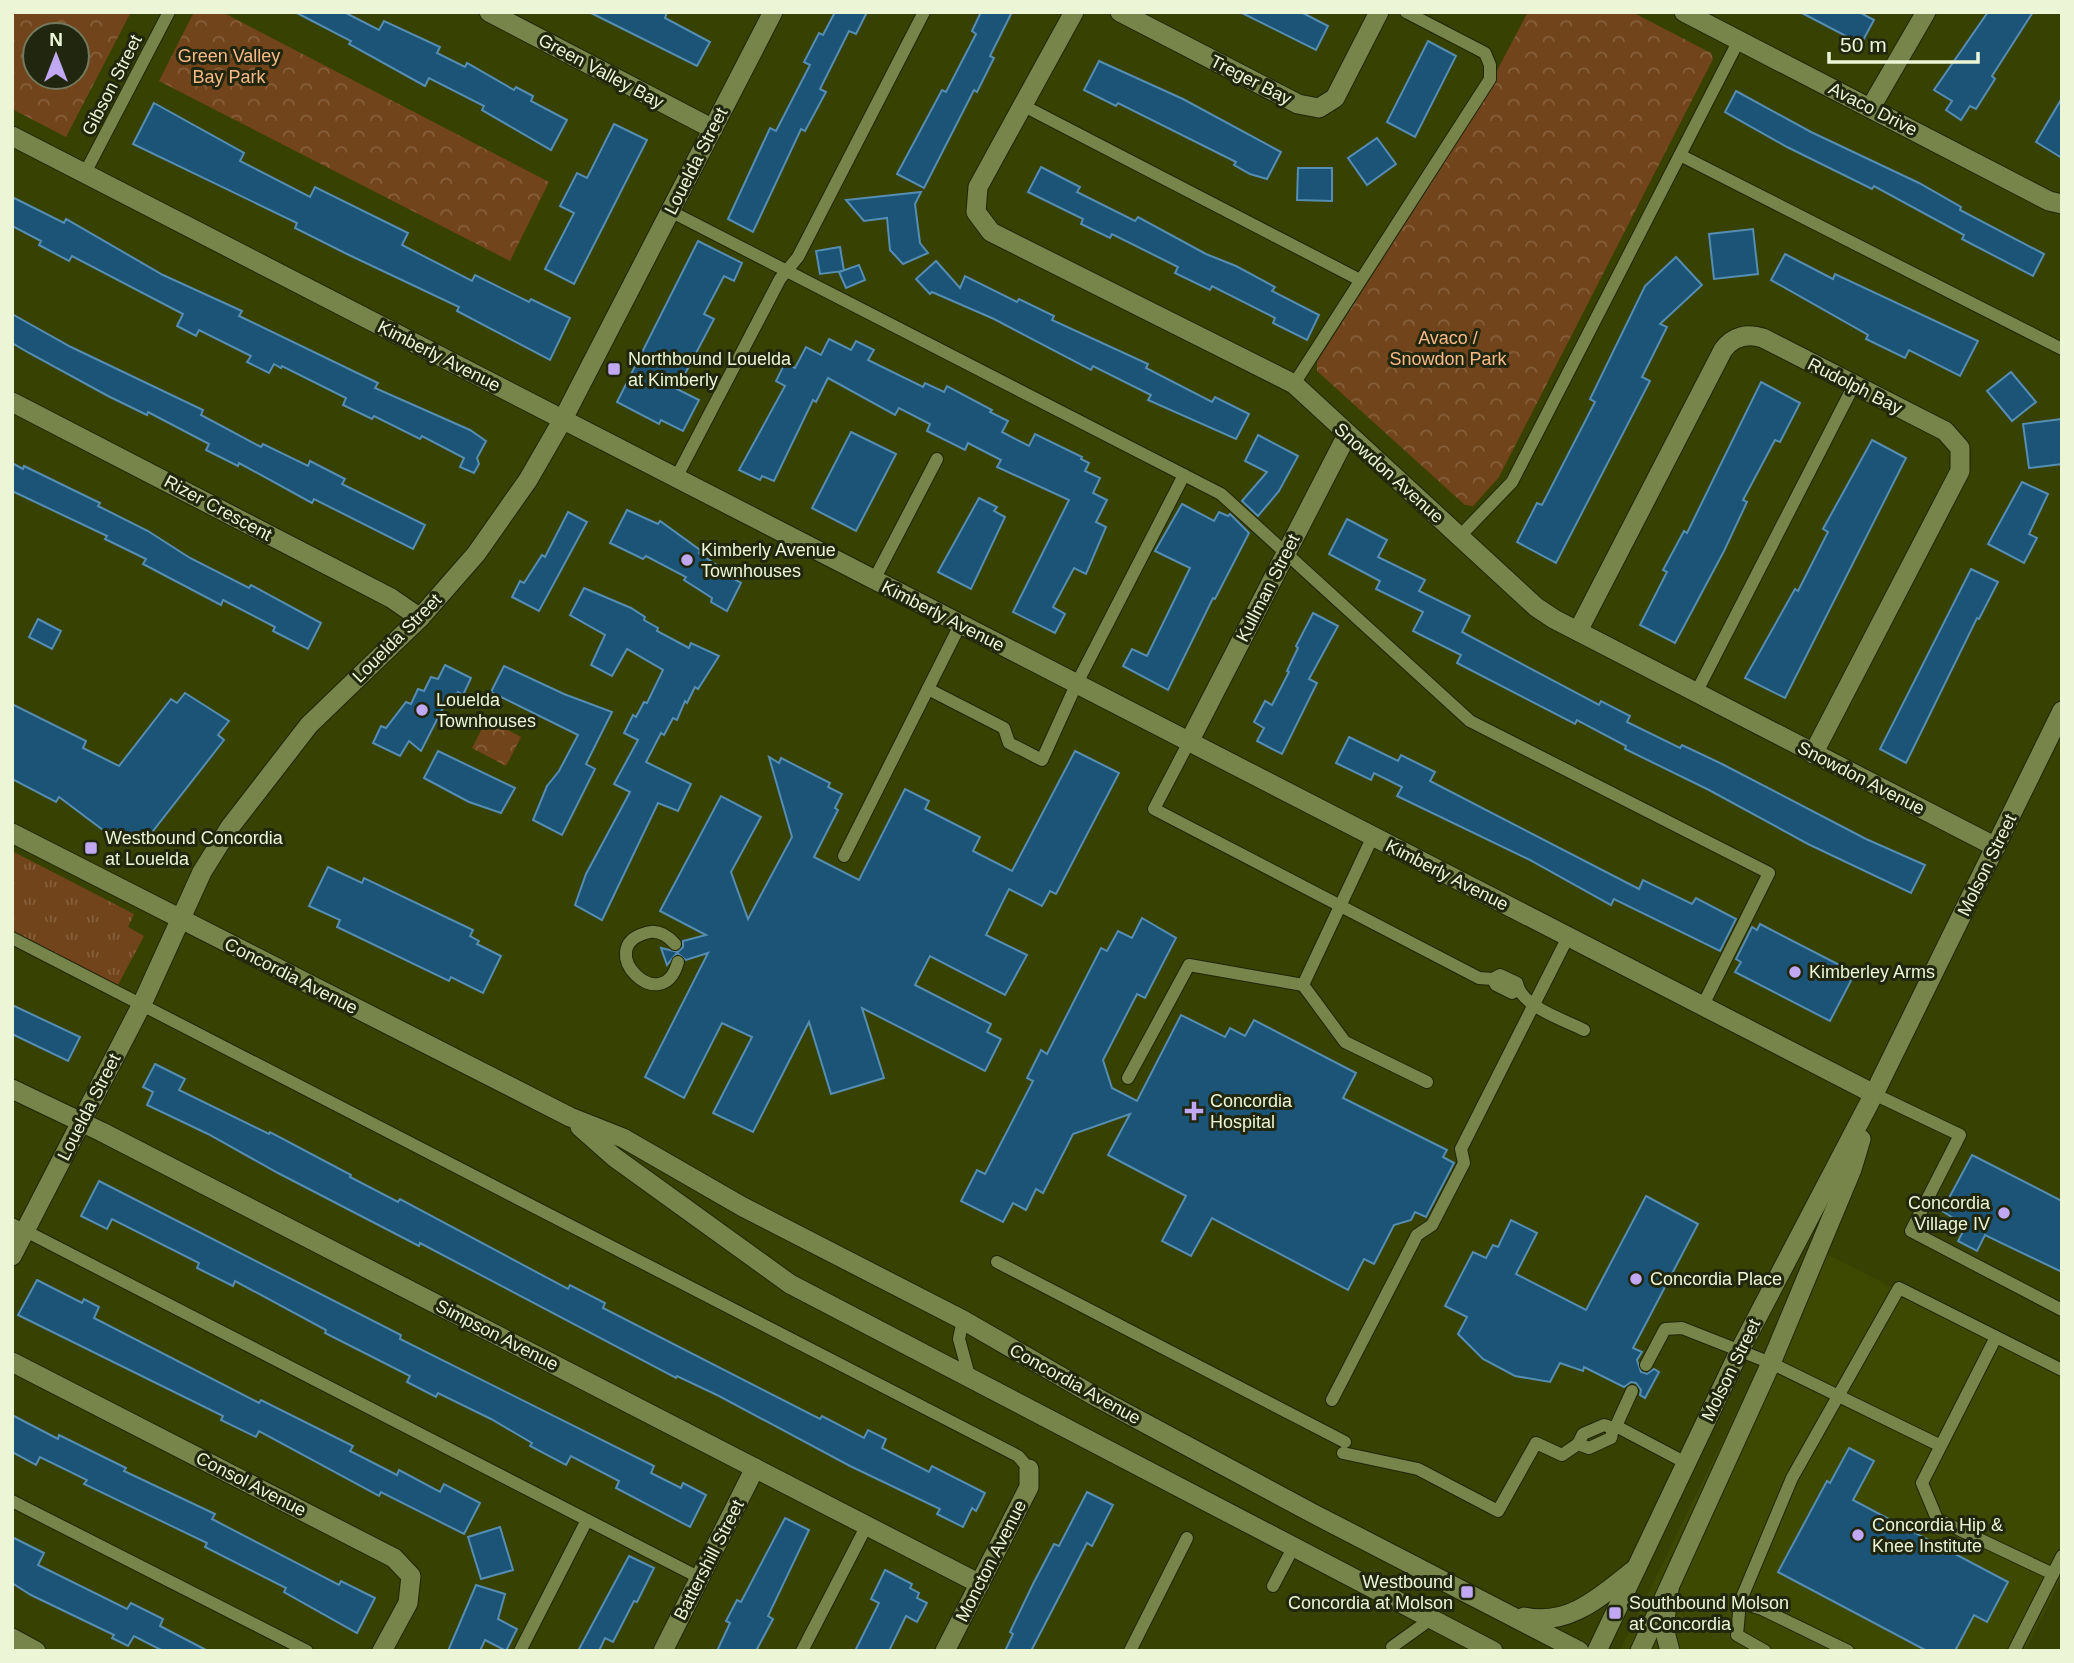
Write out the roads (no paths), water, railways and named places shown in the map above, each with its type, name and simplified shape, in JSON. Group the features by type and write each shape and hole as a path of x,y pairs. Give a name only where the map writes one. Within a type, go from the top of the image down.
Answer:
{"street":[{"name":"Green Valley Bay","path":"489,12 713,129"},
{"name":"Louelda Street","path":"12,1256 19,1227 82,1122 142,1004 202,872 263,780 309,725 420,618 499,522 528,481 562,421 773,12"},
{"name":"Snowdon Avenue","path":"1074,12 978,187 976,212 991,232 1294,384 1544,614 1996,847"},
{"name":"Treger Bay","path":"1120,12 1298,104 1319,108 1335,97 1379,12"},
{"name":"Avaco Drive","path":"1684,12 2049,201 2062,204"},
{"path":"1871,107 1926,12"},
{"name":"Kimberly Avenue","path":"12,136 1874,1094"},
{"name":"Rudolph Bay","path":"1578,631 1727,344 1740,336 1763,338 1952,436 1960,448 1962,463 1813,754"},
{"name":"Rizer Crescent","path":"12,402 391,598 420,618"},
{"name":"Kullman Street","path":"1189,741 1347,435"},
{"name":"Molson Street","path":"1597,1651 1739,1352 1874,1094 2062,711"},
{"name":"Concordia Avenue","path":"12,833 570,1117 624,1138 743,1207 962,1320 1098,1398 1579,1651"},
{"name":"Simpson Avenue","path":"12,1089 82,1122 980,1584"},
{"name":"Molson Street","path":"1640,1651 1771,1363 1852,1169 1874,1094"},
{"name":"Concordia Avenue","path":"570,1117 614,1157 790,1284 1431,1619 1472,1644 1493,1651"},
{"name":"Consol Avenue","path":"12,1362 394,1558 411,1576 408,1603 382,1651"},
{"name":"Battershill Street","path":"663,1651 755,1468"},
{"name":"Moncton Avenue","path":"945,1651 1030,1487 1029,1469"},
{"path":"1505,1613 1542,1621 1566,1616 1595,1601 1634,1570"},
{"path":"1669,1589 1664,1628 1670,1651"},
{"path":"12,1639 36,1651"}],"lane":[{"name":"Gibson Street","path":"85,173 169,12"},
{"path":"677,478 787,269 798,257 924,12"},
{"path":"1294,384 1490,79 1488,58 1480,50 1406,12"},
{"path":"1459,537 1512,482 1739,40"},
{"path":"1024,106 1360,279"},
{"path":"1680,155 2062,349"},
{"path":"670,211 1220,494 1470,721 1769,873 1702,1007"},
{"path":"1696,693 1854,385"},
{"path":"874,580 937,458"},
{"path":"928,689 1003,728 1009,744 1042,760 1076,685 1184,475"},
{"path":"844,856 960,625"},
{"path":"1189,741 1154,809 1339,908 1479,978 1493,979 1500,975 1517,983 1518,990 1535,1005 1584,1030"},
{"path":"1303,985 1373,836"},
{"path":"675,944 661,933 643,933 631,943 626,959 628,967 638,979 654,984 670,977 678,962"},
{"path":"1332,1400 1417,1235 1432,1225 1464,1163 1461,1149 1568,937"},
{"path":"12,938 1018,1456 1029,1469"},
{"path":"1128,1078 1189,965 1303,985 1345,1042 1427,1082"},
{"path":"1874,1094 1959,1135 1912,1231 2062,1310"},
{"path":"19,1227 700,1578"},
{"path":"998,1262 1344,1448 1418,1469 1498,1511 1536,1443 1562,1455 1578,1444 1583,1434 1604,1425 1615,1427 1686,1463"},
{"path":"1766,1651 1737,1635 1740,1602 1792,1478 1899,1288 2062,1370"},
{"path":"962,1320 959,1339 971,1379"},
{"path":"1646,1364 1665,1329 1682,1328 1771,1363 1939,1445"},
{"path":"1996,1337 1922,1483 1937,1519 2053,1574"},
{"path":"1615,1427 1632,1391"},
{"path":"12,1501 307,1651"},
{"path":"520,1651 587,1520"},
{"path":"802,1651 866,1527"},
{"path":"1130,1651 1187,1538"},
{"path":"1273,1586 1293,1548"},
{"path":"2014,1651 2062,1556"},
{"path":"1740,1602 1762,1609 1848,1651"},
{"path":"1392,1647 1431,1619"}],"place":[{"name":"Northbound Louelda at Kimberly","path":"614,369"},
{"name":"Kimberly Avenue Townhouses","path":"687,560"},
{"name":"Louelda Townhouses","path":"422,710"},
{"name":"Westbound Concordia at Louelda","path":"91,848"},
{"name":"Kimberley Arms","path":"1795,972"},
{"name":"Concordia Hospital","path":"1194,1111"},
{"name":"Concordia Village IV","path":"2004,1213"},
{"name":"Concordia Place","path":"1636,1279"},
{"name":"Concordia Hip & Knee Institute","path":"1858,1535"},
{"name":"Westbound Concordia at Molson","path":"1467,1592"},
{"name":"Southbound Molson at Concordia","path":"1615,1613"}],"park label":[{"name":"Green Valley Bay Park","path":"229,66"},
{"name":"Avaco / Snowdon Park","path":"1448,348"}]}
